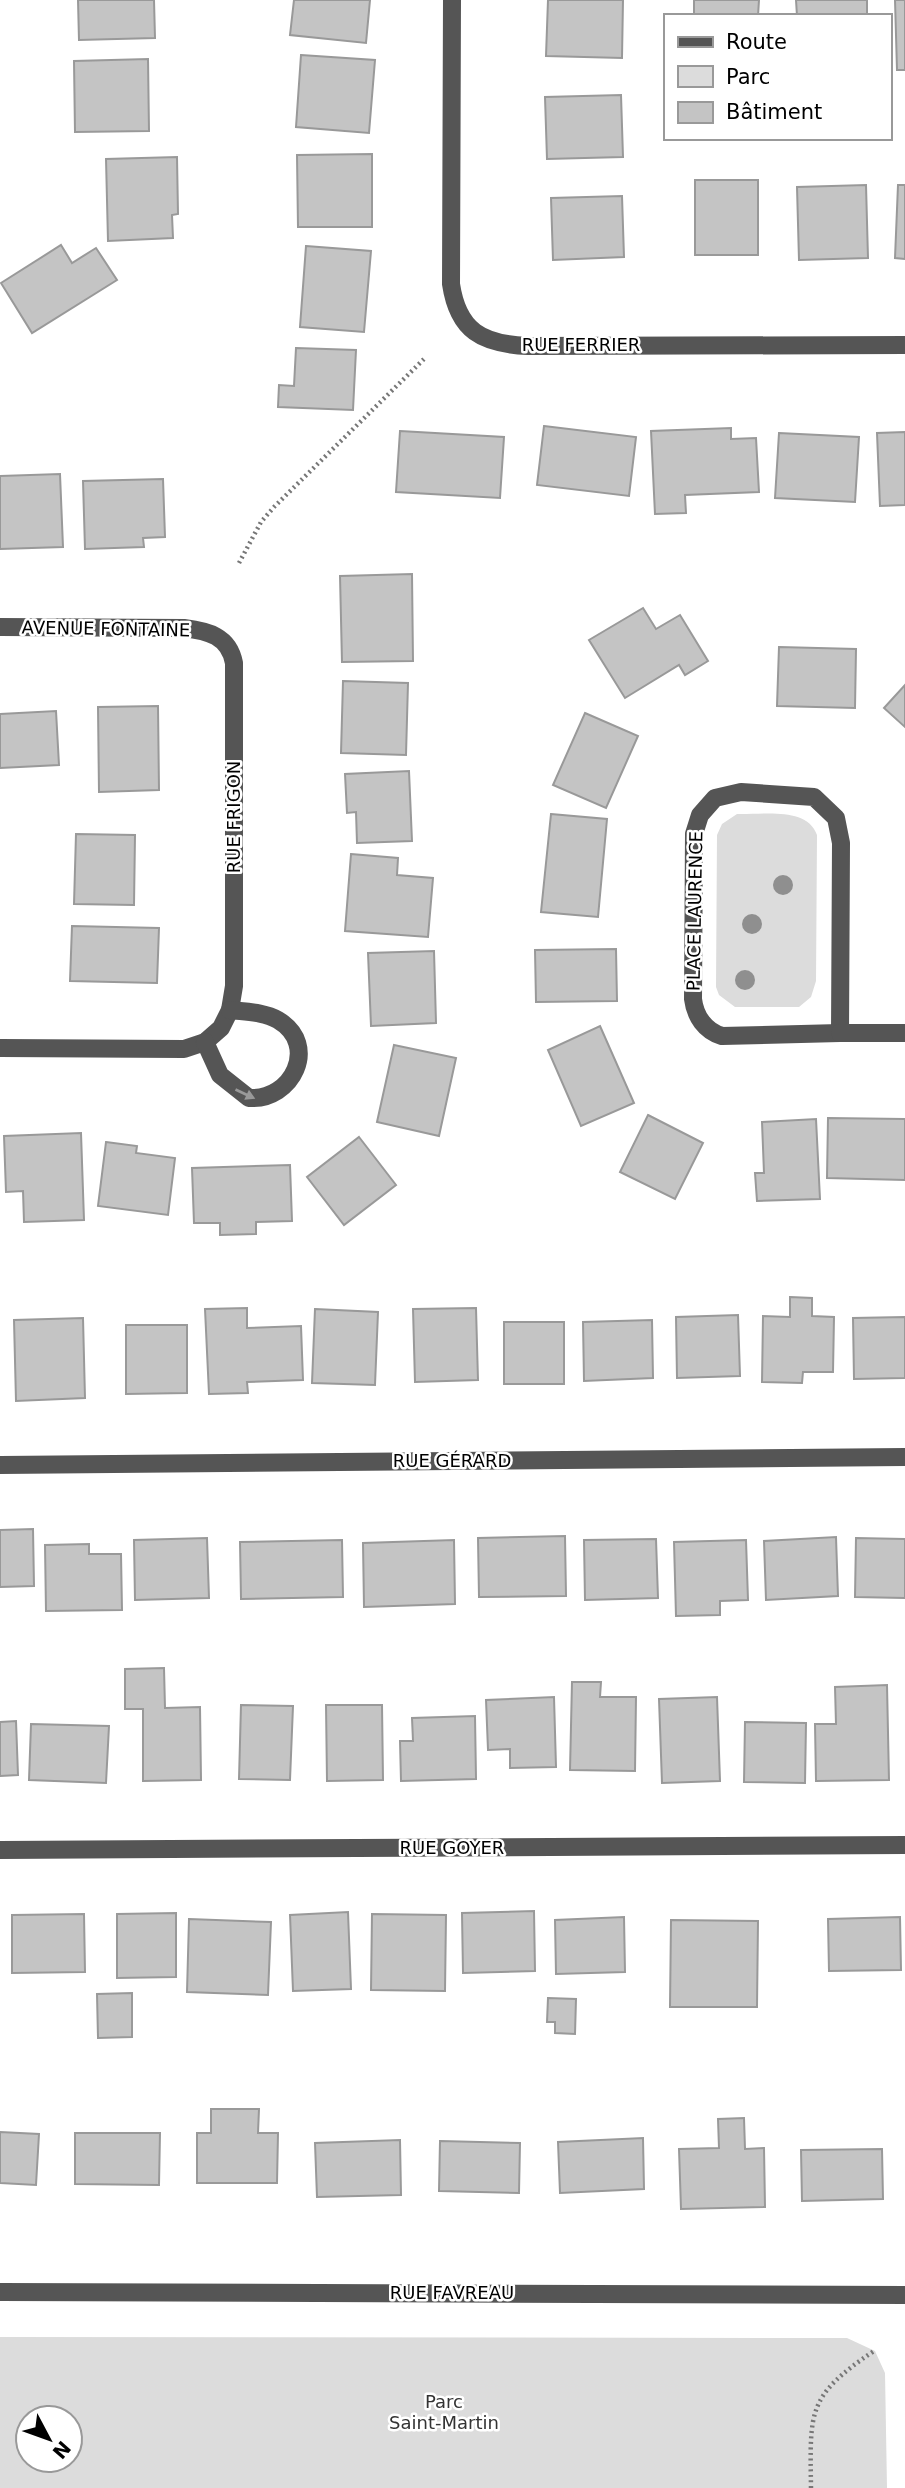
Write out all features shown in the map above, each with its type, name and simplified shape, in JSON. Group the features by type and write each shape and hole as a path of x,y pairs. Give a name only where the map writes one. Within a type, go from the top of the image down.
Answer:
{"street":[{"name":"RUE FERRIER","path":"452,0 451,284 457,314 473,331 498,342 528,346 905,345"},
{"name":"AVENUE FONTAINE","path":"0,627 184,628 212,634"},
{"name":"RUE FRIGON","path":"212,634 228,645 234,663 234,943 230,1010"},
{"name":"PLACE LAURENCE","path":"840,1033 841,843 836,818 823,802 803,794 741,792 715,798 700,814 694,834 693,999 698,1014 708,1029 722,1036 905,1033"},
{"path":"0,1048 184,1049 205,1042 221,1028 230,1010 267,1015 288,1027 300,1051 296,1072 290,1081 270,1096 249,1098 220,1074 205,1042"},
{"name":"RUE GÉRARD","path":"0,1465 905,1457"},
{"name":"RUE GOYER","path":"0,1850 905,1845"},
{"name":"RUE FAVREAU","path":"0,2292 905,2295"}],"path":[{"path":"239,564 254,534 274,507 425,358"},
{"path":"811,2488 814,2408 839,2375 874,2351"}],"green space":[{"path":"771,813 794,816 812,826 817,835 816,981 811,997 799,1007 735,1007 719,995 716,987 717,835 722,824 737,814"},
{"name":"Parc Saint-Martin","path":"0,2337 847,2338 875,2351 885,2373 887,2488 0,2488"}],"building":[{"path":"78,0 154,0 155,38 79,40"},
{"path":"294,0 370,0 366,43 290,35"},
{"path":"548,0 623,0 622,58 546,56"},
{"path":"694,0 759,0 758,14 694,14"},
{"path":"796,0 867,0 867,14 797,14"},
{"path":"895,0 905,0 905,70 897,70"},
{"path":"301,55 375,60 369,133 296,127"},
{"path":"148,59 149,131 75,132 74,61"},
{"path":"621,95 623,157 547,159 545,97"},
{"path":"372,154 372,227 298,227 297,155"},
{"path":"177,157 178,214 172,215 173,238 108,241 106,159"},
{"path":"695,180 758,180 758,255 695,255"},
{"path":"866,185 868,258 799,260 797,187"},
{"path":"898,185 905,185 905,259 895,258"},
{"path":"622,196 624,257 553,260 551,198"},
{"path":"61,245 72,263 96,248 117,280 32,333 1,283"},
{"path":"306,246 371,251 364,332 300,327"},
{"path":"296,348 356,350 353,410 278,407 279,385 294,386"},
{"path":"544,426 636,437 629,496 537,485"},
{"path":"731,428 731,439 756,438 759,492 685,495 686,513 655,514 651,431"},
{"path":"400,431 504,437 500,498 396,492"},
{"path":"905,432 905,505 880,506 877,433"},
{"path":"779,433 859,437 855,502 775,498"},
{"path":"60,474 63,547 0,549 0,476"},
{"path":"163,479 165,537 143,538 144,547 85,549 83,481"},
{"path":"412,574 413,661 342,662 340,576"},
{"path":"643,608 656,629 680,615 708,661 685,675 679,665 625,698 589,640"},
{"path":"779,647 856,649 855,708 777,706"},
{"path":"343,681 408,683 406,755 341,753"},
{"path":"905,685 905,727 884,708"},
{"path":"158,706 159,790 99,792 98,707"},
{"path":"56,711 59,765 0,768 0,714"},
{"path":"585,713 638,736 606,808 553,785"},
{"path":"409,771 412,841 357,843 356,812 347,813 345,774"},
{"path":"551,814 607,819 598,917 541,912"},
{"path":"76,834 135,835 134,905 74,904"},
{"path":"351,854 398,858 397,875 433,878 428,937 345,931"},
{"path":"72,926 159,928 157,983 70,981"},
{"path":"616,949 617,1001 536,1002 535,950"},
{"path":"434,951 436,1023 371,1026 368,953"},
{"path":"600,1026 634,1103 581,1126 548,1050"},
{"path":"394,1045 456,1058 439,1136 377,1122"},
{"path":"648,1115 703,1143 675,1199 620,1172"},
{"path":"828,1118 905,1119 905,1180 827,1178"},
{"path":"816,1119 820,1199 757,1201 755,1173 764,1173 762,1122"},
{"path":"81,1133 84,1220 24,1222 23,1191 6,1192 4,1136"},
{"path":"359,1137 396,1185 344,1225 307,1177"},
{"path":"106,1142 137,1146 136,1153 175,1158 168,1215 98,1206"},
{"path":"290,1165 292,1221 256,1222 256,1234 220,1235 220,1223 194,1223 192,1168"},
{"path":"790,1297 812,1298 812,1316 834,1317 833,1372 803,1372 802,1383 762,1382 763,1316 790,1317"},
{"path":"247,1308 247,1328 301,1326 303,1380 247,1382 248,1393 209,1394 205,1309"},
{"path":"476,1308 478,1380 415,1382 413,1309"},
{"path":"315,1309 378,1312 375,1385 312,1383"},
{"path":"738,1315 740,1376 677,1378 676,1317"},
{"path":"905,1317 905,1378 854,1379 853,1318"},
{"path":"83,1318 85,1398 16,1401 14,1320"},
{"path":"652,1320 653,1378 584,1381 583,1322"},
{"path":"504,1322 564,1322 564,1384 504,1384"},
{"path":"126,1325 187,1325 187,1393 126,1394"},
{"path":"33,1529 34,1586 0,1587 0,1530"},
{"path":"565,1536 566,1596 479,1597 478,1538"},
{"path":"836,1537 838,1596 766,1600 764,1541"},
{"path":"207,1538 209,1598 135,1600 134,1540"},
{"path":"856,1538 905,1539 905,1598 855,1597"},
{"path":"656,1539 658,1598 585,1600 584,1540"},
{"path":"342,1540 343,1597 241,1599 240,1542"},
{"path":"454,1540 455,1604 364,1607 363,1543"},
{"path":"746,1540 748,1600 720,1601 720,1615 676,1616 674,1542"},
{"path":"89,1544 89,1554 121,1554 122,1610 46,1611 45,1545"},
{"path":"164,1668 165,1708 200,1707 201,1780 143,1781 143,1709 125,1709 125,1669"},
{"path":"572,1682 601,1682 600,1697 636,1697 635,1771 570,1770"},
{"path":"887,1685 889,1780 816,1781 815,1724 836,1724 835,1687"},
{"path":"554,1697 556,1767 510,1768 510,1749 488,1750 486,1700"},
{"path":"717,1697 720,1781 662,1783 659,1699"},
{"path":"241,1705 293,1706 290,1780 239,1779"},
{"path":"326,1705 382,1705 383,1780 327,1781"},
{"path":"475,1716 476,1779 401,1781 400,1741 413,1741 412,1718"},
{"path":"16,1721 18,1775 0,1776 0,1722"},
{"path":"745,1722 806,1723 805,1783 744,1782"},
{"path":"31,1724 109,1726 106,1783 29,1780"},
{"path":"534,1911 535,1971 463,1973 462,1913"},
{"path":"348,1912 351,1989 293,1991 290,1915"},
{"path":"176,1913 176,1977 117,1978 117,1914"},
{"path":"84,1914 85,1972 12,1973 12,1915"},
{"path":"372,1914 446,1915 445,1991 371,1990"},
{"path":"624,1917 625,1972 556,1974 555,1920"},
{"path":"900,1917 901,1970 829,1971 828,1919"},
{"path":"189,1919 271,1922 268,1995 187,1992"},
{"path":"671,1920 758,1921 757,2007 670,2007"},
{"path":"132,1993 132,2037 98,2038 97,1994"},
{"path":"548,1998 576,1999 575,2034 555,2033 555,2022 547,2022"},
{"path":"211,2109 259,2109 258,2133 278,2133 277,2183 197,2183 197,2133 211,2133"},
{"path":"744,2118 745,2149 764,2148 765,2207 681,2209 679,2149 719,2148 718,2119"},
{"path":"0,2132 39,2134 36,2185 0,2183"},
{"path":"75,2133 160,2133 159,2185 75,2184"},
{"path":"643,2138 644,2189 560,2193 558,2142"},
{"path":"400,2140 401,2195 317,2197 315,2143"},
{"path":"440,2141 520,2143 519,2193 439,2191"},
{"path":"882,2149 883,2199 802,2201 801,2150"}]}
